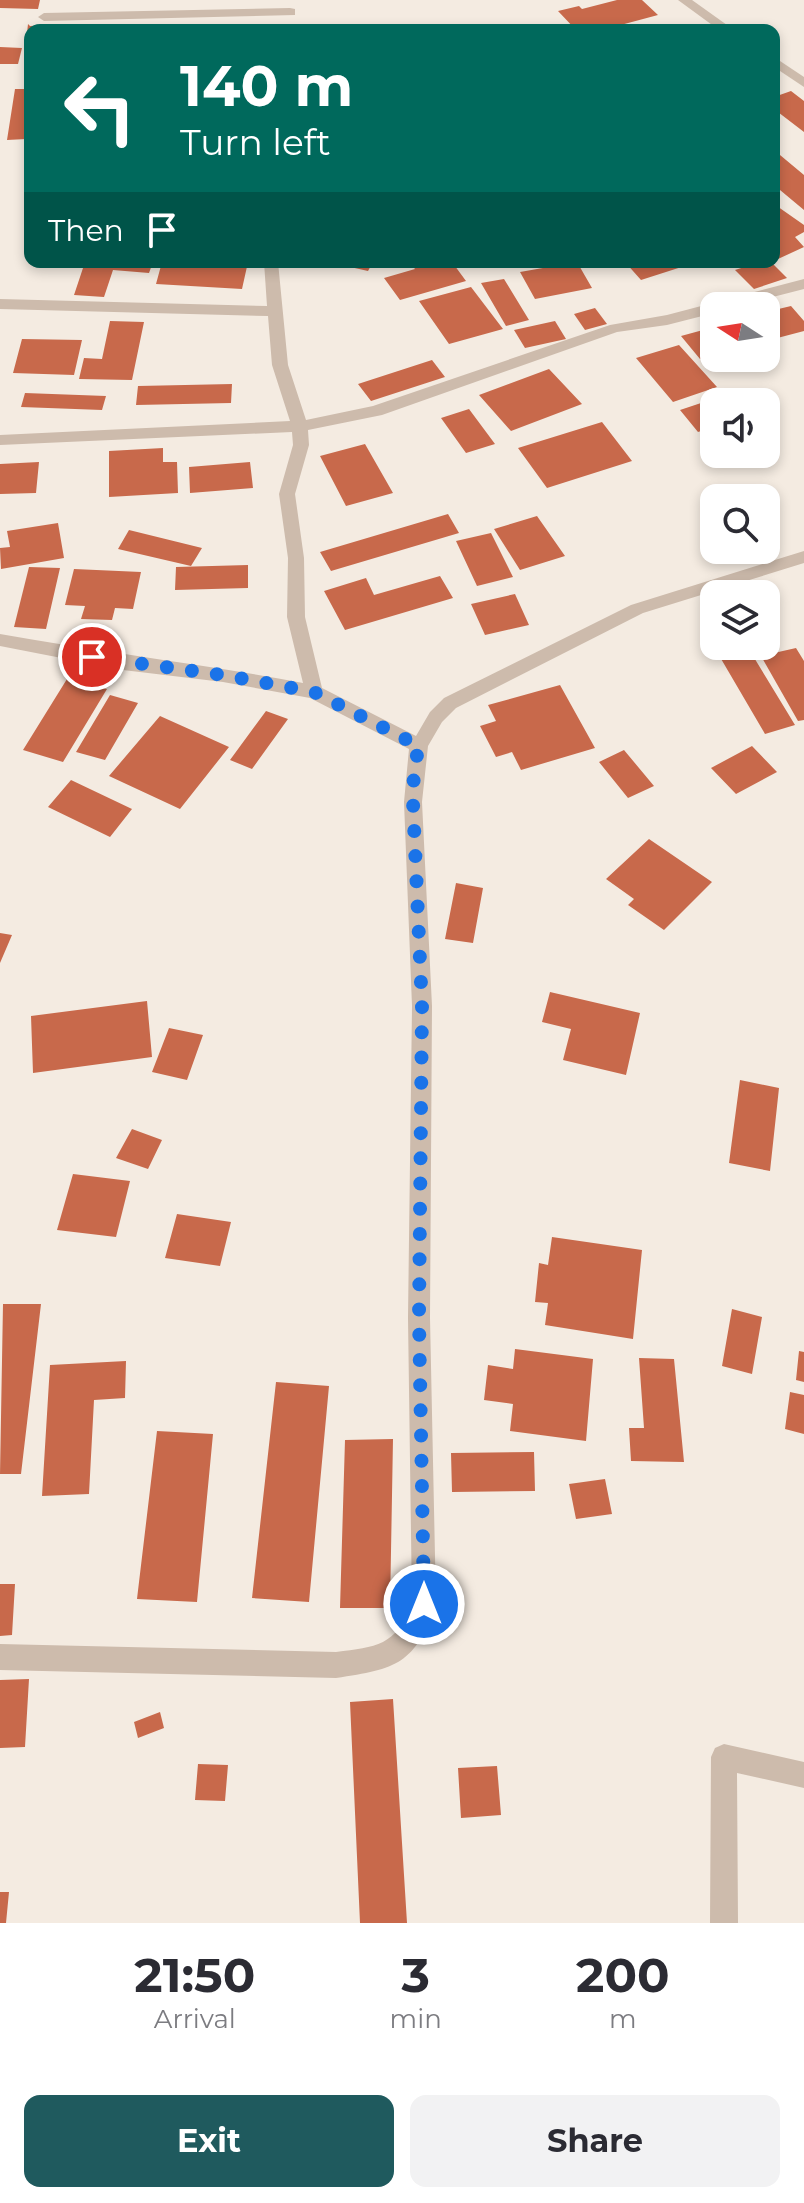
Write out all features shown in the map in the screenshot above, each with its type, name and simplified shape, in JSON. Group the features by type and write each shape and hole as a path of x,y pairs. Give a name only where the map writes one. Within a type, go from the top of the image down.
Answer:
{"street":[{"path":"684,0 719,24"},
{"path":"44,17 290,6"},
{"path":"780,65 800,78"},
{"path":"271,268 280,365 300,426 301,445 287,494 296,558 296,617 314,692"},
{"path":"773,292 804,284"},
{"path":"0,304 274,311"},
{"path":"0,440 300,426 376,411 615,328 700,312"},
{"path":"0,1657 336,1665 384,1659 414,1634 424,1604 419,1318 422,1006 413,802 414,769 419,746 436,717 450,703 637,609 804,557"},
{"path":"0,640 123,663 223,675 314,692 419,746"},
{"path":"724,1923 724,1757 804,1775"}],"building":[{"path":"0,0 40,0 38,9 0,8"},
{"path":"617,0 642,0 658,15 624,24 570,24 558,11 579,6 582,9"},
{"path":"0,47 22,48 18,64 0,64"},
{"path":"15,89 24,89 24,139 7,140"},
{"path":"791,91 804,101 804,132 780,114 780,95"},
{"path":"780,155 804,175 804,210 780,190"},
{"path":"780,208 804,225 804,232 795,237 804,247 780,258"},
{"path":"83,268 151,268 149,273 113,270 104,297 74,295"},
{"path":"160,268 247,268 242,289 156,284"},
{"path":"456,268 466,281 400,300 384,278 415,269"},
{"path":"543,268 580,268 592,288 535,299 520,272"},
{"path":"630,268 678,268 641,280"},
{"path":"777,268 787,278 754,289 735,270"},
{"path":"504,279 529,320 506,326 481,283"},
{"path":"471,287 503,329 449,344 419,301"},
{"path":"791,306 804,321 804,331 780,337 780,309"},
{"path":"595,308 607,324 585,330 574,314"},
{"path":"110,321 144,322 132,380 79,379 84,358 102,359"},
{"path":"555,321 566,339 525,348 514,330"},
{"path":"700,331 700,359 681,336"},
{"path":"22,339 82,340 74,375 13,373"},
{"path":"679,345 700,372 717,387 700,388 700,393 673,402 636,358"},
{"path":"432,360 445,377 371,401 358,384"},
{"path":"549,369 582,404 511,431 479,395"},
{"path":"232,384 231,403 136,405 138,386"},
{"path":"25,393 106,396 102,410 21,407"},
{"path":"700,403 700,431 698,432 680,410"},
{"path":"469,409 495,444 466,453 441,418"},
{"path":"602,422 632,461 547,488 518,448"},
{"path":"365,444 393,493 346,506 320,456"},
{"path":"163,448 163,462 177,462 178,493 109,497 109,451"},
{"path":"39,462 36,493 0,494 0,464"},
{"path":"250,462 253,488 190,493 189,467"},
{"path":"448,514 459,533 331,571 320,552"},
{"path":"537,516 565,556 520,570 494,529"},
{"path":"58,523 64,558 1,569 0,548 10,547 7,531"},
{"path":"129,530 202,548 191,566 118,549"},
{"path":"491,533 513,577 477,586 456,541"},
{"path":"248,565 248,588 175,590 176,567"},
{"path":"29,567 60,568 46,629 14,627"},
{"path":"74,569 141,572 133,609 115,608 112,620 81,619 85,606 65,605"},
{"path":"440,576 453,598 345,630 324,591 366,578 374,595"},
{"path":"515,594 529,625 485,635 471,604"},
{"path":"796,648 804,661 804,720 798,721 763,660 780,660 780,652"},
{"path":"722,660 756,660 795,725 765,734"},
{"path":"67,679 107,689 63,762 23,750"},
{"path":"560,685 595,748 521,770 512,752 496,757 480,726 496,721 488,705"},
{"path":"110,695 138,703 105,760 76,752"},
{"path":"266,711 288,719 252,769 230,760"},
{"path":"160,716 229,747 180,809 109,776"},
{"path":"752,746 777,772 736,794 711,768"},
{"path":"624,750 654,786 628,798 599,762"},
{"path":"71,780 132,809 110,837 48,807"},
{"path":"649,839 712,882 664,930 628,905 634,899 606,879"},
{"path":"456,883 483,888 473,943 445,939"},
{"path":"0,933 12,935 0,963"},
{"path":"550,992 640,1013 626,1075 563,1060 571,1029 542,1022"},
{"path":"147,1001 152,1057 33,1073 31,1016"},
{"path":"169,1028 203,1035 187,1080 152,1072"},
{"path":"740,1080 779,1088 770,1171 729,1163"},
{"path":"132,1129 162,1140 148,1169 116,1158"},
{"path":"73,1174 130,1181 116,1237 57,1230"},
{"path":"177,1214 231,1222 220,1266 165,1258"},
{"path":"552,1237 642,1250 633,1339 545,1325 548,1303 535,1302 539,1263 548,1265"},
{"path":"3,1304 41,1304 21,1474 0,1474"},
{"path":"732,1309 762,1317 752,1374 722,1366"},
{"path":"515,1349 593,1359 586,1441 510,1431 513,1404 484,1400 488,1365 513,1369"},
{"path":"799,1351 804,1352 804,1382 796,1380"},
{"path":"639,1358 674,1359 684,1462 631,1461 629,1428 644,1428"},
{"path":"126,1361 125,1398 94,1400 89,1494 42,1496 50,1365"},
{"path":"276,1382 329,1386 309,1602 252,1598"},
{"path":"790,1392 804,1395 804,1434 785,1429"},
{"path":"157,1431 213,1434 197,1602 137,1599"},
{"path":"393,1439 390,1608 340,1608 345,1440"},
{"path":"534,1452 535,1491 452,1492 451,1453"},
{"path":"605,1479 612,1514 576,1519 569,1484"},
{"path":"0,1584 15,1584 12,1635 0,1636"},
{"path":"29,1679 25,1747 0,1748 0,1680"},
{"path":"393,1699 407,1923 360,1923 350,1702"},
{"path":"160,1712 164,1728 138,1738 134,1722"},
{"path":"198,1764 228,1765 225,1801 195,1800"},
{"path":"497,1766 501,1815 461,1818 458,1768"},
{"path":"0,1892 9,1892 6,1923 0,1923"}],"route":[{"path":"92,657 223,675 314,692 419,746 414,769 413,802 422,1006 419,1318 424,1604"}]}
